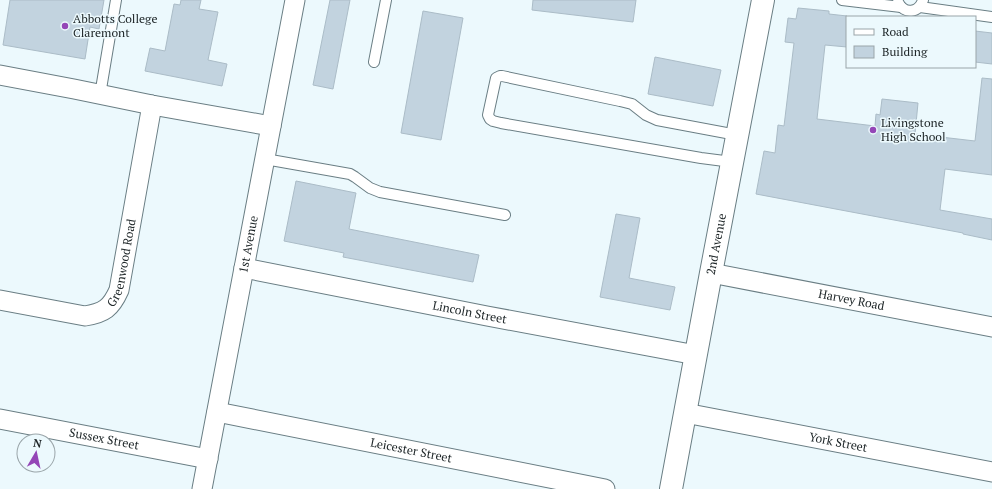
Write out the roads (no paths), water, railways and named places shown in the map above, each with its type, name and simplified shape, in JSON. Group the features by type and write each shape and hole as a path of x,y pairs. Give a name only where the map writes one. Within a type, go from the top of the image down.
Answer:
{"street":[{"name":"1st Avenue","path":"202,489 295,0"},
{"name":"2nd Avenue","path":"671,489 763,0"},
{"path":"0,75 152,106 271,126"},
{"name":"Greenwood Road","path":"0,300 85,316 97,314 108,308 114,301 119,290 152,106"},
{"name":"Lincoln Street","path":"244,268 471,313 696,355"},
{"name":"Harvey Road","path":"711,272 992,327"},
{"name":"Leicester Street","path":"217,412 605,489"},
{"name":"York Street","path":"685,413 992,472"},
{"name":"Sussex Street","path":"0,419 208,459"}],"lane":[{"path":"100,95 116,0"},
{"path":"374,62 386,0"},
{"path":"842,0 899,3 903,9 909,11 915,10 922,3 992,17"},
{"path":"732,162 701,158 501,123 490,120 488,115 496,78 502,76 632,104 646,115 657,120 737,135"},
{"path":"265,159 350,174 370,188 380,192 505,215"}],"place":[{"name":"Abbotts College Claremont","path":"65,26"},
{"name":"Livingstone High School","path":"873,130"}]}
